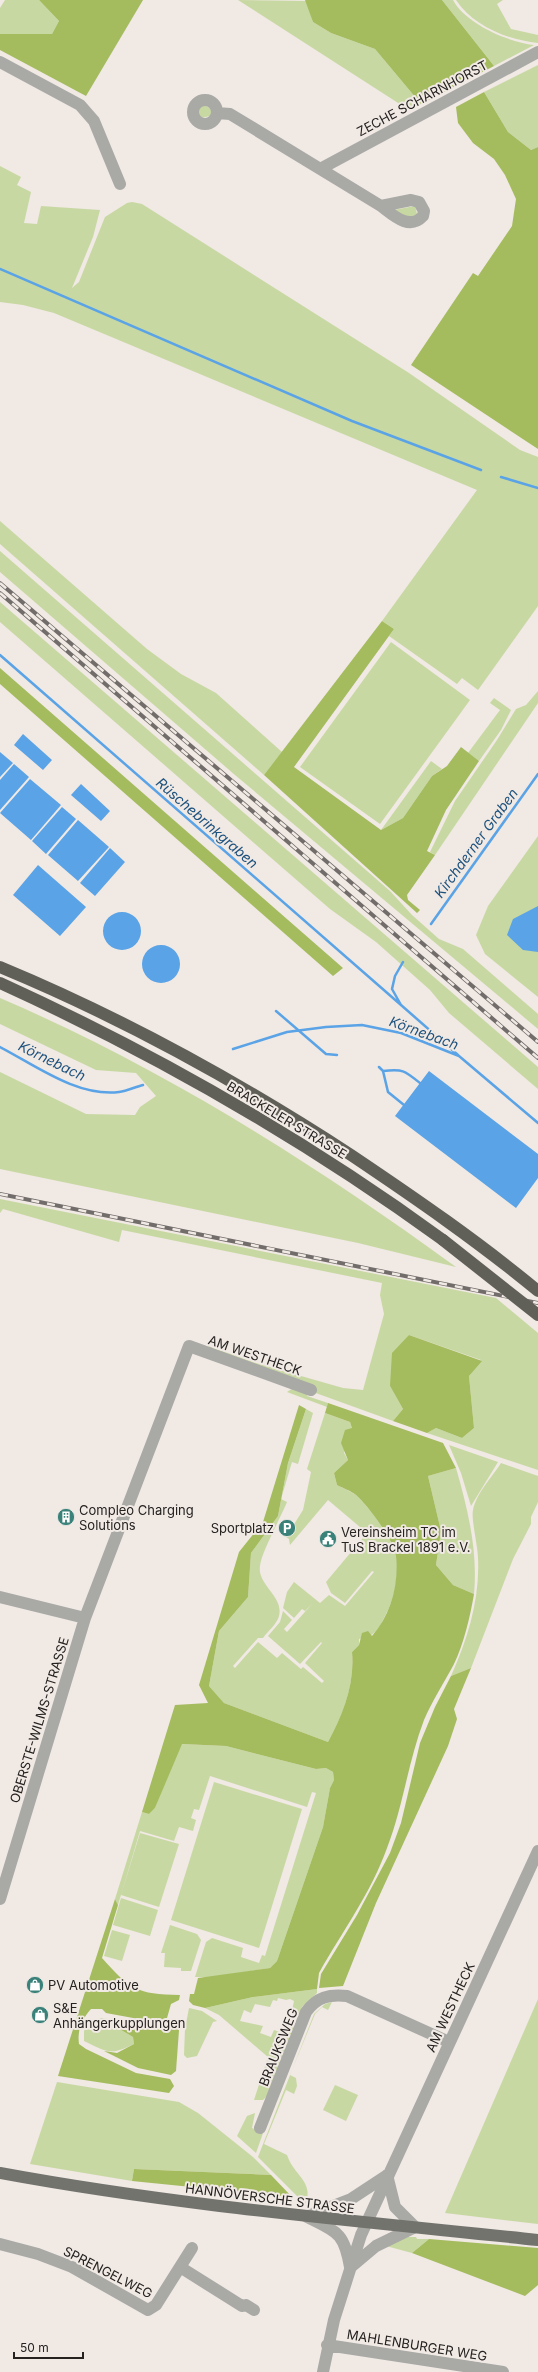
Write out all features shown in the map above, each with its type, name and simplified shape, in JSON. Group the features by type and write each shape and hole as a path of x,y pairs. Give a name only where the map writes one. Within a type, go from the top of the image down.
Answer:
{"highway":[{"name":"BRACKELER STRASSE","path":"0,967 59,991 121,1021 250,1092 383,1176 484,1248 538,1291"},
{"name":"BRACKELER STRASSE","path":"0,984 114,1037 251,1113 350,1174 443,1240 538,1315"}],"main road":[{"name":"HANNÖVERSCHE STRASSE","path":"0,2173 155,2199 366,2223 538,2240"}],"street":[{"name":"ZECHE SCHARNHORST","path":"320,169 538,52"},
{"path":"0,62 80,105 94,121 120,184"},
{"path":"217,113 230,114 381,206"},
{"name":"AM WESTHECK","path":"189,1346 311,1390"},
{"name":"OBERSTE-WILMS-STRASSE","path":"0,1899 85,1618 189,1346"},
{"path":"0,1597 85,1618"},
{"name":"AM WESTHECK","path":"323,2372 327,2345 350,2268 366,2223 538,1852"},
{"name":"BRAUKSWEG","path":"260,2128 306,2012 318,1999 332,1995 347,1996 449,2042"},
{"path":"307,2216 351,2199 387,2175 395,2207 416,2227 376,2246 350,2268"},
{"name":"AM WESTHECK","path":"307,2216 330,2228 341,2237 345,2243 350,2268"},
{"name":"SPRENGELWEG","path":"0,2244 38,2254 72,2267 103,2283 148,2310 156,2305 180,2267"},
{"path":"192,2248 180,2267 242,2306 246,2305 254,2310"},
{"name":"MAHLENBURGER WEG","path":"327,2345 503,2372"}],"green space":[{"path":"5,0 39,0 59,21 52,34 0,34 0,8"},
{"path":"39,0 143,0 86,96 0,50 0,34 52,34 59,21"},
{"path":"238,0 307,1 313,22 331,33 375,49 421,104 409,110"},
{"path":"305,0 442,0 494,66 421,104 375,49 331,33 313,22"},
{"path":"442,0 453,0 467,17 500,36 534,45 494,66"},
{"path":"456,0 503,0 497,4 511,29 538,35 538,43 515,39 492,30 472,17"},
{"path":"538,65 538,147 531,150 508,132 484,92"},
{"path":"484,92 508,132 531,150 538,147 538,449 411,365 473,273 478,276 512,226 516,199 505,175 494,159 473,143 458,123 456,107"},
{"path":"204,105 214,110 211,116 200,118 196,112 198,107"},
{"path":"0,166 21,177 17,185 31,192 24,223 37,224 41,206 100,210 93,237 72,288 79,282 105,217 127,203 132,202 142,204 409,373 520,450 538,457 538,606 478,690 462,678 457,684 389,636 394,629 382,621 477,490 54,313 23,305 0,302"},
{"path":"415,206 417,214 409,218 393,210"},
{"path":"0,521 147,649 181,674 216,693 282,752 264,775 0,544"},
{"path":"0,551 390,891 412,915 439,939 463,949 538,1014 538,1029 235,775 0,572"},
{"path":"0,602 538,1067 538,1089 449,1013 430,990 376,942 330,909 0,622"},
{"path":"382,621 394,629 294,767 381,830 403,818 432,776 447,766 461,747 479,761 446,810 427,851 435,855 407,895 408,900 420,910 417,913 264,775"},
{"path":"391,642 470,700 380,824 300,767"},
{"path":"0,668 343,968 333,976 0,684"},
{"path":"538,691 538,703 435,855 430,852 455,801 497,740 516,709 526,705"},
{"path":"494,698 511,710 501,730 479,761 468,753 500,710 490,703"},
{"path":"431,761 442,769 432,776 403,818 381,830"},
{"path":"538,836 538,997 485,954 476,935 488,906"},
{"path":"0,998 61,1025 120,1055 178,1086 236,1120 347,1191 456,1267 358,1243 0,1169 0,1072 86,1114 135,1115 140,1107 156,1096 136,1073 96,1070 0,1024"},
{"path":"0,1199 496,1298 538,1333 538,1470 427,1433 436,1428 462,1438 474,1428 469,1376 481,1360 409,1335 390,1386 403,1409 393,1421 313,1392 207,1348 208,1346 259,1364 343,1388 363,1390 384,1314 380,1295 382,1283 122,1230 119,1242 3,1209 0,1213"},
{"path":"409,1335 482,1361 469,1376 474,1428 462,1438 436,1428 427,1433 393,1421 403,1409 390,1386 392,1353"},
{"path":"293,1388 308,1392 307,1396 328,1403 327,1407 287,1392"},
{"path":"328,1403 443,1443 456,1468 428,1476 441,1531 436,1565 453,1585 474,1594 471,1612 458,1656 424,1720 418,1736 402,1801 387,1848 365,1897 319,1973 317,1989 253,1997 205,2008 193,2005 189,2001 190,1994 194,1994 198,1978 270,1968 277,1961 323,1827 330,1788 334,1780 333,1772 326,1768 316,1769 226,1746 182,1744 155,1808 149,1814 142,1812 175,1705 208,1703 199,1685 239,1552 263,1522 299,1405 306,1409 288,1463 278,1516 251,1553 248,1597 219,1631 209,1686 224,1703 328,1742 343,1710 350,1687 352,1676 352,1652 359,1645 362,1633 368,1631 372,1636 379,1628 389,1609 395,1588 397,1567 396,1556 386,1533 356,1495 337,1485 334,1473 348,1460 341,1443 345,1430 352,1428 350,1422 325,1413"},
{"path":"306,1409 313,1413 298,1464 292,1462 282,1497 288,1463"},
{"path":"325,1413 350,1422 352,1428 344,1453 348,1460 334,1473 337,1485 356,1495 373,1514 385,1532 396,1555 397,1577 392,1601 379,1628 370,1636 359,1639 359,1645 352,1652 352,1676 350,1688 343,1710 328,1742 224,1703 209,1686 219,1631 248,1597 251,1553 278,1516 281,1499 287,1502 267,1544 260,1566 262,1579 278,1602 279,1616 274,1625 263,1638 258,1638 233,1666 235,1668 258,1642 277,1658 282,1653 301,1669 303,1667 322,1683 324,1681 305,1663 322,1643 321,1642 300,1664 268,1636 280,1622 283,1611 292,1620 284,1629 287,1632 312,1604 305,1611 302,1609 294,1618 283,1608 287,1592 294,1582 320,1603 329,1595 345,1606 374,1572 372,1571 345,1603 331,1593 326,1582 367,1533 328,1500 290,1545 289,1539 286,1537 303,1510 311,1472 307,1469"},
{"path":"449,1445 498,1462 471,1506 461,1473"},
{"path":"501,1463 538,1476 538,1502 531,1517 531,1524 513,1559 471,1668 451,1676 468,1633 477,1588 478,1558 473,1510 477,1498"},
{"path":"456,1468 471,1531 475,1562 474,1594 453,1585 436,1565 441,1531 428,1476"},
{"path":"471,1668 454,1709 457,1719 448,1746 376,1903 343,1986 319,1988 321,1974 357,1915 390,1853 401,1823 420,1743 435,1707 451,1676"},
{"path":"181,1744 226,1746 316,1769 326,1768 333,1772 334,1780 330,1788 323,1827 277,1961 270,1968 212,1977 195,1977 206,1942 212,1938 243,1948 241,1957 259,1963 262,1955 265,1956 316,1793 312,1792 307,1807 210,1776 199,1810 194,1809 191,1818 196,1820 193,1831 179,1827 174,1841 140,1831 118,1905 115,1899 142,1812 149,1814 155,1808"},
{"path":"214,1782 302,1809 259,1948 171,1920"},
{"path":"140,1833 179,1844 159,1907 121,1895"},
{"path":"121,1898 158,1910 150,1936 113,1925"},
{"path":"115,1899 118,1905 102,1958 120,1977 135,1988 153,1993 180,1995 179,2000 171,2004 167,2018 155,2022 106,2013 102,2009 91,2009 81,2025 79,2044 86,2049 136,2073 170,2079 174,2086 169,2093 58,2076"},
{"path":"170,1925 197,1934 201,1940 191,1971 181,1971 181,1968 164,1967 165,1953 161,1953"},
{"path":"112,1930 130,1935 122,1961 104,1956"},
{"path":"317,1989 317,1993 302,2007 298,2017 291,2015 294,2001 290,1999 286,2000 278,1998 277,2001 273,2000 270,2007 255,2004 251,2013 244,2010 240,2021 263,2026 260,2033 271,2037 274,2030 282,2033 286,2022 295,2025 267,2096 263,2100 254,2100 268,2057 219,2015 205,2008 253,1997"},
{"path":"538,1999 538,2224 445,2213"},
{"path":"332,2002 328,2010 322,2007 315,2014 293,2069 314,2014 325,2004"},
{"path":"189,2008 202,2011 217,2021 213,2022 197,2056 187,2058 184,2055 185,2029"},
{"path":"101,2018 133,2037 134,2044 119,2050 109,2051 98,2048 84,2041 84,2031 91,2020"},
{"path":"101,2018 166,2028 175,2025 179,2030 176,2071 171,2075 138,2068 104,2051 117,2053 134,2044 133,2037"},
{"path":"290,2075 296,2078 297,2086 294,2094 286,2090 264,2144 287,2155 290,2162 306,2184 307,2196 305,2204 258,2157"},
{"path":"57,2082 179,2102 198,2113 253,2157 271,2175 134,2169 132,2181 30,2164"},
{"path":"335,2085 358,2095 346,2121 323,2110"},
{"path":"255,2113 252,2128 263,2133 256,2153 237,2136 247,2116"},
{"path":"134,2169 271,2175 292,2197 132,2181"},
{"path":"407,2237 429,2239 412,2253 386,2246"},
{"path":"429,2239 538,2248 538,2285 525,2296 412,2253"}],"water":[{"path":"23,734 52,760 43,770 14,745"},
{"path":"0,752 13,763 0,777"},
{"path":"14,764 29,777 0,810 0,780"},
{"path":"30,779 61,805 31,840 0,813"},
{"path":"81,784 110,811 101,821 71,795"},
{"path":"62,807 76,819 46,854 32,841"},
{"path":"78,820 109,847 78,881 48,855"},
{"path":"110,848 125,862 95,896 80,883"},
{"path":"38,865 86,907 60,936 13,895"},
{"path":"538,906 538,952 523,950 507,935 513,919"},
{"path":"118,912 126,912 136,917 140,924 140,938 136,945 126,950 118,950 108,945 106,942 103,935 103,927 108,917 111,915"},
{"path":"157,945 165,945 175,950 179,957 179,971 175,978 165,983 157,983 147,978 145,975 142,968 142,960 147,950 150,948"},
{"path":"429,1071 538,1154 538,1178 516,1208 395,1116"}],"waterway":[{"path":"0,269 352,421 481,470"},
{"path":"501,477 538,488"},
{"name":"Rüschebrinkgraben","path":"0,655 401,1005"},
{"name":"Kirchderner Graben","path":"431,924 538,774"},
{"name":"Kirchderner Graben","path":"403,962 395,976 392,989 401,1005 458,1055"},
{"path":"276,1011 326,1054 337,1055"},
{"name":"Körnebach","path":"233,1049 287,1032 326,1027 362,1025 401,1033 459,1056 538,1123"},
{"name":"Körnebach","path":"0,1047 57,1078 88,1090 119,1092 143,1085"},
{"path":"379,1067 383,1071 388,1092 404,1105"},
{"path":"383,1071 403,1071 420,1083"}],"railway":[{"path":"0,583 538,1042"},
{"path":"0,593 538,1058"},
{"path":"0,1194 538,1303"}],"place":[{"name":"Compleo Charging Solutions","path":"66,1517"},
{"name":"Sportplatz","path":"287,1528"},
{"name":"Vereinsheim TC im TuS Brackel 1891 e.V.","path":"328,1539"},
{"name":"PV Automotive","path":"35,1985"},
{"name":"S&E Anhängerkupplungen","path":"40,2015"}]}
